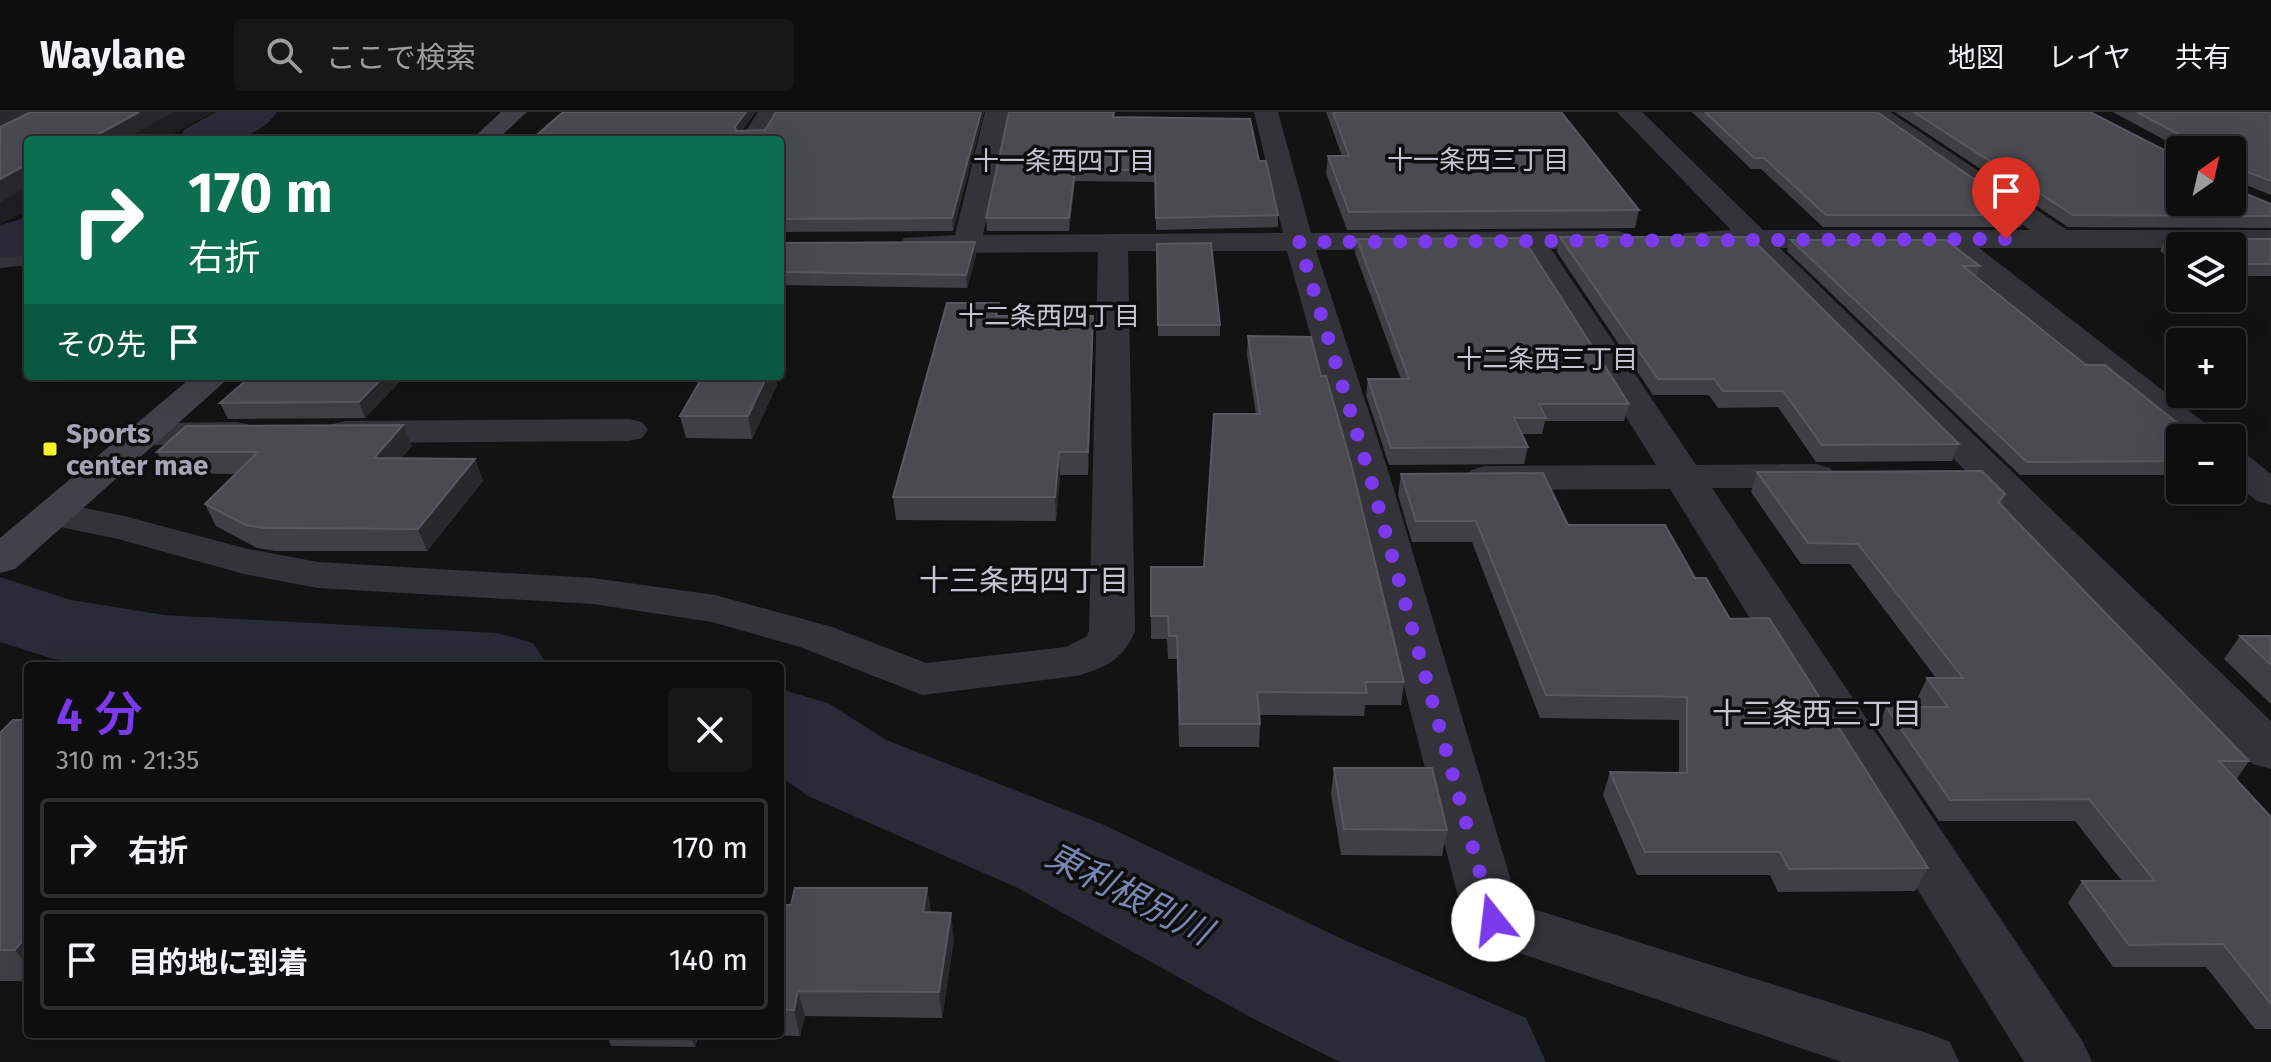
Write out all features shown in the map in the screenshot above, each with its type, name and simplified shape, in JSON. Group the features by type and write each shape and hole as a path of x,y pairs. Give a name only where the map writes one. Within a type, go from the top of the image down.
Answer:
{"street":[{"path":"488,136 515,112"},
{"path":"755,136 770,112"},
{"path":"967,244 997,112"},
{"path":"1266,112 1299,242 1386,479 1493,920 1927,1062"},
{"path":"1629,112 2271,751"},
{"path":"1875,112 2061,239"},
{"path":"1950,239 2183,424"},
{"path":"889,244 2271,239"},
{"path":"1531,240 2060,1062"},
{"path":"46,521 124,528 244,561 318,575 566,588 658,598 715,609 816,637 922,679 1076,661 1106,645 1112,631 1113,242"},
{"path":"0,560 209,380"},
{"path":"318,432 629,430"},
{"path":"147,434 272,433"},
{"path":"2246,473 2271,493"},
{"path":"1948,475 1995,475"},
{"path":"1449,479 1854,476"}],"lane":[{"path":"0,263 24,260"}],"shaded area":[{"path":"0,112 214,112 169,136 24,136 24,212 0,225"}],"building":[{"path":"31,112 139,112 95,136 24,136 24,167 0,179 0,127"},
{"path":"563,112 746,112 735,127 736,131 765,130 776,112 981,112 952,218 784,219 784,136 536,136"},
{"path":"1009,112 1114,112 1113,117 1250,119 1259,161 1266,161 1278,215 1156,218 1155,170 1075,170 1069,218 986,218"},
{"path":"1333,112 1561,112 1639,210 1349,212 1328,156 1349,156"},
{"path":"1705,112 1877,112 2026,215 1826,215 1764,158 1754,158"},
{"path":"1914,112 2090,112 2166,151 2166,215 2073,215"},
{"path":"2137,112 2271,112 2271,181 2246,171 2246,136 2182,136"},
{"path":"2246,194 2271,204 2271,216 2246,216"},
{"path":"1560,237 1750,237 1959,444 1822,445 1783,391 1723,391 1714,379 1658,379"},
{"path":"1523,238 1629,404 1539,404 1546,418 1514,418 1528,447 1391,448 1368,379 1409,379 1357,239"},
{"path":"2246,239 2271,239 2271,264 2246,264"},
{"path":"1791,240 1946,240 1980,266 1963,266 2086,365 2105,365 2179,424 2166,424 2166,461 2027,462"},
{"path":"975,242 966,275 784,272 784,243"},
{"path":"1211,243 1220,325 1158,325 1157,244"},
{"path":"947,303 999,303 996,316 1093,316 1088,452 1059,452 1055,497 893,497"},
{"path":"1248,336 1311,337 1321,376 1326,376 1350,460 1404,682 1365,682 1367,693 1257,692 1260,724 1180,724 1177,636 1169,636 1168,616 1151,616 1151,567 1204,567 1214,414 1260,414"},
{"path":"246,380 380,380 359,402 220,403"},
{"path":"701,380 765,380 748,416 680,416"},
{"path":"403,425 374,458 475,459 418,529 264,528 246,525 205,504 258,452 157,452 186,426"},
{"path":"1982,471 2005,494 1998,502 2249,761 2219,761 2271,817 2271,1004 2223,944 2129,945 2082,881 2155,881 2089,799 1950,800 1886,707 1948,707 1927,678 1963,678 1858,544 1808,543 1757,472"},
{"path":"1543,473 1568,525 1665,525 1695,578 1706,578 1730,619 1769,618 1928,868 1789,869 1780,852 1645,852 1610,772 1687,773 1687,697 1546,695 1476,521 1416,521 1401,474"},
{"path":"2240,636 2271,636 2271,665"},
{"path":"13,720 24,720 24,939 15,950 0,950 0,733"},
{"path":"1334,768 1432,768 1447,830 1344,829"},
{"path":"795,888 927,888 923,912 951,913 939,992 798,991 794,1010 784,1010 784,905 791,905"}],"waterway":[{"name":"東利根別川","path":"210,136 252,112"},
{"name":"東利根別川","path":"0,250 24,237"},
{"name":"東利根別川","path":"0,606 50,627 164,647 427,662"},
{"name":"東利根別川","path":"784,727 847,768 1060,856 1298,979 1477,1062"}],"place":[{"name":"Sports center mae","path":"50,449"}],"district":[{"name":"十一条西三丁目","path":"1478,160"},
{"name":"十一条西四丁目","path":"1064,161"},
{"name":"十二条西四丁目","path":"1049,316"},
{"name":"十二条西三丁目","path":"1547,359"},
{"name":"十三条西四丁目","path":"1024,581"},
{"name":"十三条西三丁目","path":"1817,714"}],"route":[{"path":"1493,920 1371,480 1299,242 2006,239"}]}
